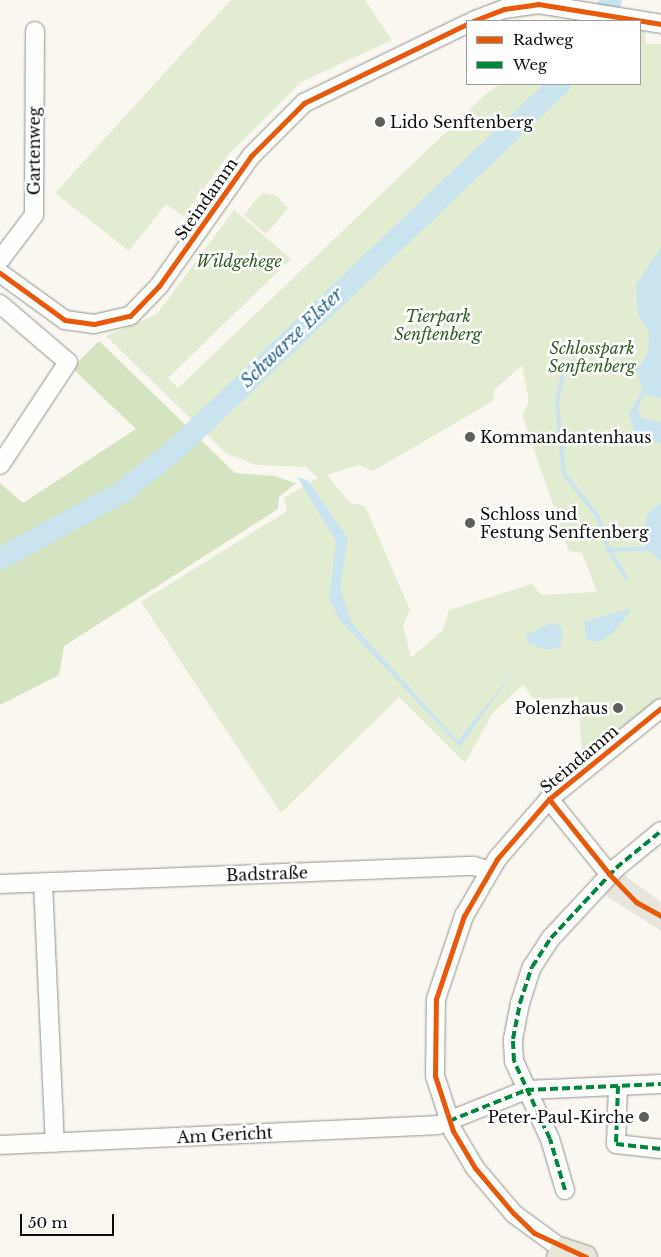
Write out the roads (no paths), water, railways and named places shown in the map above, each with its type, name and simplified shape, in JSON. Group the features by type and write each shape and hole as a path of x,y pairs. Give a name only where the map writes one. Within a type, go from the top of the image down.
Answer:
{"main road":[{"name":"Steindamm","path":"560,1253 586,1257"}],"street":[{"path":"476,20 523,5 582,8 661,24"},
{"name":"Steindamm","path":"0,272 66,320 94,324 130,316 148,300 251,156 304,103 466,24"},
{"name":"Gartenweg","path":"0,260 34,215 35,31"},
{"path":"0,304 68,362 0,465"},
{"name":"Steindamm","path":"560,1253 514,1214 475,1168 449,1121 435,1076 436,999 464,916 490,871 549,799 661,708"},
{"path":"549,799 610,875"},
{"path":"565,1190 550,1139 526,1090 514,1053 520,1002 532,966 578,908 610,875 661,831"},
{"name":"Badstraße","path":"0,884 474,866 490,871"},
{"path":"43,882 55,1143"},
{"name":"Am Gericht","path":"0,1145 438,1125 526,1090 661,1084"},
{"path":"618,1086 616,1144 661,1149"}],"water":[{"path":"661,247 661,398 644,395 638,409 642,418 661,422 661,444 634,430 629,414 642,391 638,370 648,352 649,332 638,315 636,285"},
{"path":"297,477 307,480 348,538 340,588 352,624 458,741 519,663 460,747 340,620 329,599 336,541"},
{"path":"661,503 661,561 646,549 643,535 648,513"},
{"path":"628,609 630,612 612,634 599,642 587,640 584,622"},
{"path":"554,622 562,628 561,647 546,650 527,643 526,635"}],"waterway":[{"name":"Schwarze Elster","path":"602,20 611,0"},
{"name":"Schwarze Elster","path":"0,559 122,492 176,449 559,85"},
{"path":"626,578 609,550 598,517 564,474 557,403 564,367 573,361 638,370"},
{"path":"609,550 646,549"}],"place":[{"name":"Lido Senftenberg","path":"380,122"},
{"name":"Kommandantenhaus","path":"470,437"},
{"name":"Schloss und Festung Senftenberg","path":"470,523"},
{"name":"Polenzhaus","path":"618,708"},
{"name":"Peter-Paul-Kirche","path":"644,1117"}],"park label":[{"name":"Wildgehege","path":"239,261"},
{"name":"Tierpark Senftenberg","path":"438,325"},
{"name":"Schlosspark Senftenberg","path":"592,357"}]}
